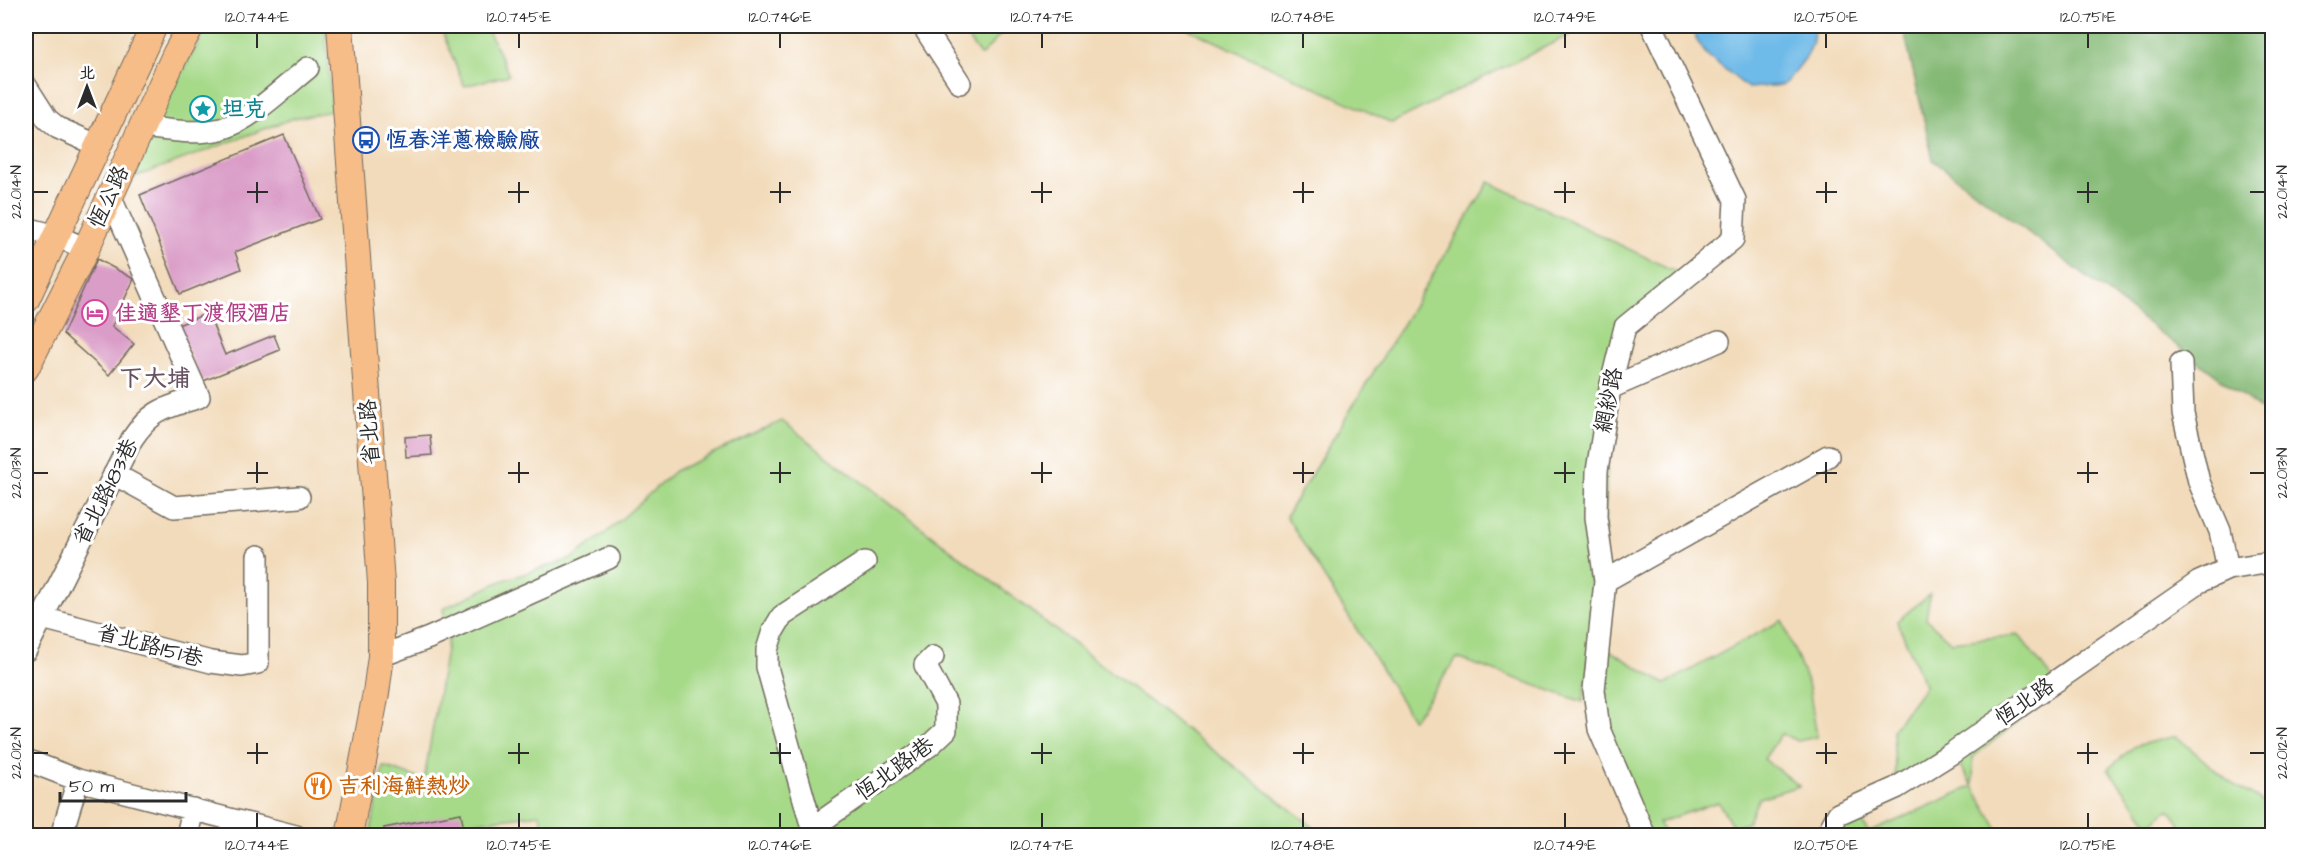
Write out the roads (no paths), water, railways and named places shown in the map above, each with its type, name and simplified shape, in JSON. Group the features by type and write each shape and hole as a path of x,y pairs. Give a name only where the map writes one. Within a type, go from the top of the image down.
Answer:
{"main road":[{"name":"恆公路","path":"26,300 154,26"},
{"name":"恆公路","path":"26,368 86,249 176,53 191,26"},
{"name":"省北路","path":"340,26 381,583 381,656 371,729 350,836"}],"street":[{"path":"923,26 960,83"},
{"name":"網紗路","path":"1645,836 1599,729 1594,690 1605,581 1596,517 1597,471 1610,388 1625,327 1733,239 1735,200 1657,30"},
{"path":"142,126 184,132 221,129 244,118 308,68"},
{"path":"26,86 47,120 58,128 99,146"},
{"name":"省北路183巷","path":"26,650 132,439 144,421 156,412 199,397 110,196"},
{"path":"26,228 57,236 86,249"},
{"path":"1610,388 1719,341"},
{"path":"2181,363 2183,413 2199,482 2220,531 2228,568"},
{"path":"1605,581 1828,456"},
{"path":"114,474 174,507 300,497"},
{"name":"省北路151巷","path":"42,618 211,662 242,666 258,663 258,556"},
{"path":"381,656 429,638 609,558"},
{"path":"811,832 767,667 767,650 773,631 782,616 865,562"},
{"name":"恆北路","path":"1826,836 1838,814 1896,789 1953,753 2199,582 2228,568 2272,562"},
{"name":"恆北路1巷","path":"811,832 929,746 946,730 945,704 925,665 933,657"},
{"path":"26,760 78,780 296,836"},
{"path":"61,836 78,780"},
{"path":"187,836 193,809"}],"water":[{"path":"1695,26 1812,26 1814,34 1810,50 1783,85 1748,88 1706,54 1696,39"}],"place":[{"name":"坦克","path":"203,109"},
{"name":"恆春洋蔥檢驗廠","path":"366,140"},
{"name":"佳適墾丁渡假酒店","path":"95,313"},
{"name":"吉利海鮮熱炒","path":"318,786"}],"district":[{"name":"下大埔","path":"155,379"}]}
